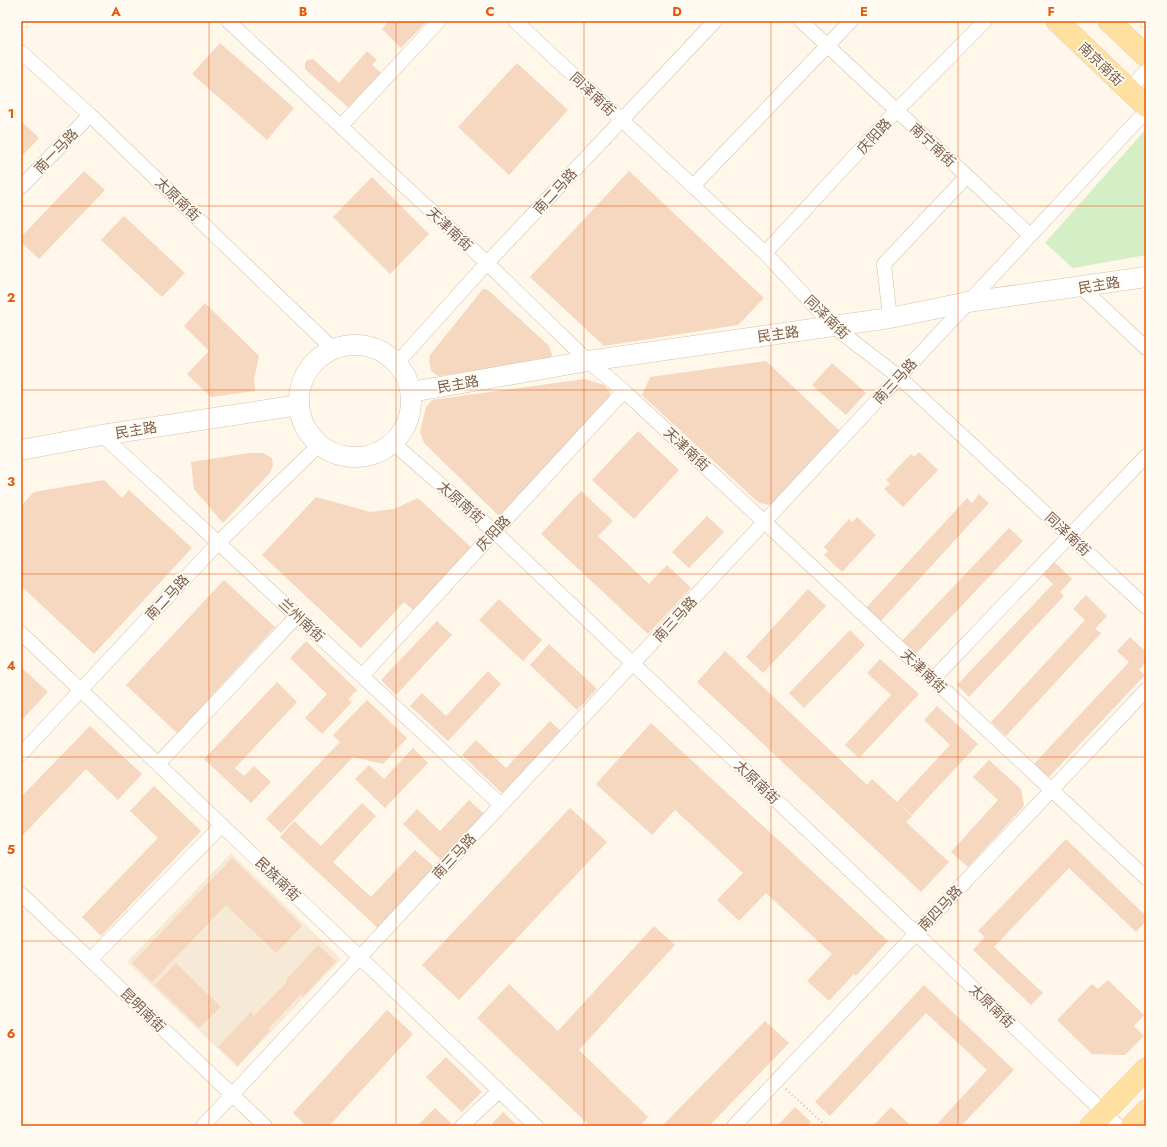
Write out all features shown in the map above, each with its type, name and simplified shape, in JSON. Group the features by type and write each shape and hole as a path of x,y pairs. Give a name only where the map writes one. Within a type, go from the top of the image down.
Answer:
{"main road":[{"name":"南京南街","path":"1056,21 1146,106"},
{"path":"1109,21 1146,56"},
{"path":"1104,1122 1146,1069"},
{"path":"1132,1126 1146,1111"}],"street":[{"name":"天津南街","path":"228,21 487,263 588,362 624,391 1146,878"},
{"path":"340,126 439,21"},
{"name":"同泽南街","path":"515,21 765,253 833,326 899,377 1146,607"},
{"name":"南二马路","path":"397,363 487,263 715,21"},
{"name":"南宁南街","path":"802,21 1030,235"},
{"path":"693,186 851,21"},
{"name":"庆阳路","path":"765,253 897,110 985,21"},
{"name":"太原南街","path":"21,52 90,115 333,349"},
{"path":"1129,90 1146,71"},
{"name":"南三马路","path":"203,1126 1146,111"},
{"name":"南一马路","path":"21,187 90,115"},
{"path":"890,318 884,264 967,176"},
{"name":"民主路","path":"411,392 588,362 890,318 968,302 1081,288 1146,277"},
{"path":"1081,288 1146,348"},
{"path":"350,345 368,346 384,352 397,363 406,377 411,392 411,411 405,429 393,443 380,452 364,457 354,458 333,453 319,445 309,434 302,420 299,405 300,388 307,372 318,358 333,349 350,345"},
{"name":"庆阳路","path":"362,676 624,391"},
{"name":"民主路","path":"21,450 102,435 299,405"},
{"name":"兰州南街","path":"102,435 501,805"},
{"name":"太原南街","path":"393,443 495,532 633,663 916,934 1104,1122"},
{"name":"南二马路","path":"21,754 218,543 319,445"},
{"path":"933,679 1146,456"},
{"path":"158,764 297,616"},
{"name":"民族南街","path":"21,633 536,1126"},
{"name":"南四马路","path":"734,1126 1146,690"},
{"path":"90,960 222,825"},
{"name":"昆明南街","path":"21,894 265,1126"},
{"path":"462,1126 499,1091"}],"path":[{"path":"777,1080 826,1126"}],"shaded area":[{"path":"231,853 341,959 237,1067 127,962"}],"green space":[{"path":"1146,129 1146,255 1073,268 1045,243"}],"building":[{"path":"389,21 427,21 401,48 382,29"},
{"path":"220,43 294,108 267,140 192,74"},
{"path":"367,51 377,60 372,65 382,74 350,109 305,69 307,60 313,59 339,83"},
{"path":"517,63 568,110 509,175 458,127"},
{"path":"21,121 39,138 21,157"},
{"path":"84,171 105,190 39,259 21,242 21,237"},
{"path":"629,171 764,298 738,325 604,346 530,277"},
{"path":"372,177 429,234 390,274 333,217"},
{"path":"124,216 185,273 162,297 101,240"},
{"path":"483,289 488,290 549,346 552,355 548,361 438,376 431,371 429,361 430,355"},
{"path":"205,303 259,356 254,380 255,391 211,397 187,374 209,351 184,326"},
{"path":"766,361 844,435 777,506 759,503 642,395 650,377"},
{"path":"832,363 866,393 846,415 812,385"},
{"path":"585,379 604,385 610,392 609,403 500,517 424,443 420,432 426,407 432,400"},
{"path":"638,431 679,470 634,519 592,480"},
{"path":"919,452 938,470 903,507 884,489 890,484 886,480 911,454 914,457"},
{"path":"249,453 263,453 272,458 273,465 270,473 223,523 194,489 191,462"},
{"path":"104,480 122,498 129,490 192,548 94,654 21,586 21,502 23,504 34,492"},
{"path":"581,491 613,521 598,536 649,584 667,565 691,588 648,634 541,534"},
{"path":"979,494 989,503 881,621 866,608 967,498 972,503"},
{"path":"316,497 370,512 394,509 418,498 473,549 415,612 404,602 361,648 262,555"},
{"path":"707,516 724,532 689,568 672,552"},
{"path":"857,517 876,535 842,572 824,555 828,551 824,547 849,519 852,522"},
{"path":"1009,528 1023,541 913,657 899,644"},
{"path":"1051,559 1072,579 1060,592 1064,596 969,697 957,685 1053,584 1039,571"},
{"path":"224,580 275,627 177,733 126,685"},
{"path":"808,589 826,606 763,673 746,657"},
{"path":"1086,595 1107,616 1095,629 1101,633 1006,736 991,722 1085,620 1073,609"},
{"path":"499,599 542,640 523,661 479,620"},
{"path":"437,621 452,635 396,695 381,680"},
{"path":"850,630 865,645 804,708 789,693"},
{"path":"1130,637 1146,652 1146,662 1139,670 1145,675 1049,777 1034,764 1129,662 1117,651"},
{"path":"306,641 357,690 348,699 352,702 322,734 305,718 327,694 290,658"},
{"path":"549,644 597,689 577,710 530,665"},
{"path":"725,651 867,785 872,779 912,816 906,822 949,862 921,892 697,682"},
{"path":"880,659 919,694 859,758 845,745 891,695 867,673"},
{"path":"21,667 48,692 21,721"},
{"path":"488,671 501,684 448,741 410,706 422,693 446,716"},
{"path":"277,682 297,702 235,768 244,776 254,766 271,782 251,803 204,759"},
{"path":"367,700 407,738 383,764 353,757 281,833 266,819 340,742 333,735"},
{"path":"937,706 978,744 912,815 897,802 950,745 924,720"},
{"path":"550,721 565,735 506,797 462,755 476,740 506,768"},
{"path":"651,723 888,941 856,976 854,974 829,1001 807,981 832,954 766,893 739,921 717,900 743,873 675,810 652,835 596,784"},
{"path":"90,726 142,774 118,800 86,769 21,837 21,797"},
{"path":"413,748 428,763 385,808 355,779 369,765 384,779"},
{"path":"989,760 1021,789 1024,806 968,867 951,852 998,800 973,777"},
{"path":"154,786 201,831 101,936 82,917 158,838 130,811"},
{"path":"469,800 484,814 441,860 403,824 417,809 440,831"},
{"path":"362,803 376,816 333,862 371,897 415,850 438,870 381,931 280,837 294,821 321,846"},
{"path":"570,808 607,842 459,1000 422,965"},
{"path":"1066,839 1146,916 1146,921 1136,932 1069,868 994,947 1043,993 1031,1005 973,950 985,937 978,931"},
{"path":"232,858 302,926 276,953 226,905 152,982 132,963"},
{"path":"654,926 675,945 579,1050 648,1117 640,1126 590,1126 477,1018 509,984 558,1031"},
{"path":"318,945 336,961 303,997 301,994 268,1029 270,1031 238,1066 218,1047 251,1012 254,1016 287,982 286,980"},
{"path":"176,963 221,1007 199,1028 155,985"},
{"path":"1108,980 1144,1015 1134,1026 1144,1036 1125,1055 1092,1054 1057,1020 1092,984 1098,989"},
{"path":"924,985 1014,1070 961,1126 941,1126 938,1123 987,1070 926,1013 830,1116 815,1102"},
{"path":"387,1010 413,1034 329,1126 306,1126 293,1113"},
{"path":"765,1021 789,1043 709,1126 662,1126"},
{"path":"446,1057 482,1092 462,1112 426,1077"},
{"path":"795,1107 811,1122 808,1126 777,1126"},
{"path":"891,1107 911,1126 873,1126"},
{"path":"435,1108 451,1123 448,1126 417,1126"},
{"path":"503,1112 518,1126 490,1126"}]}
